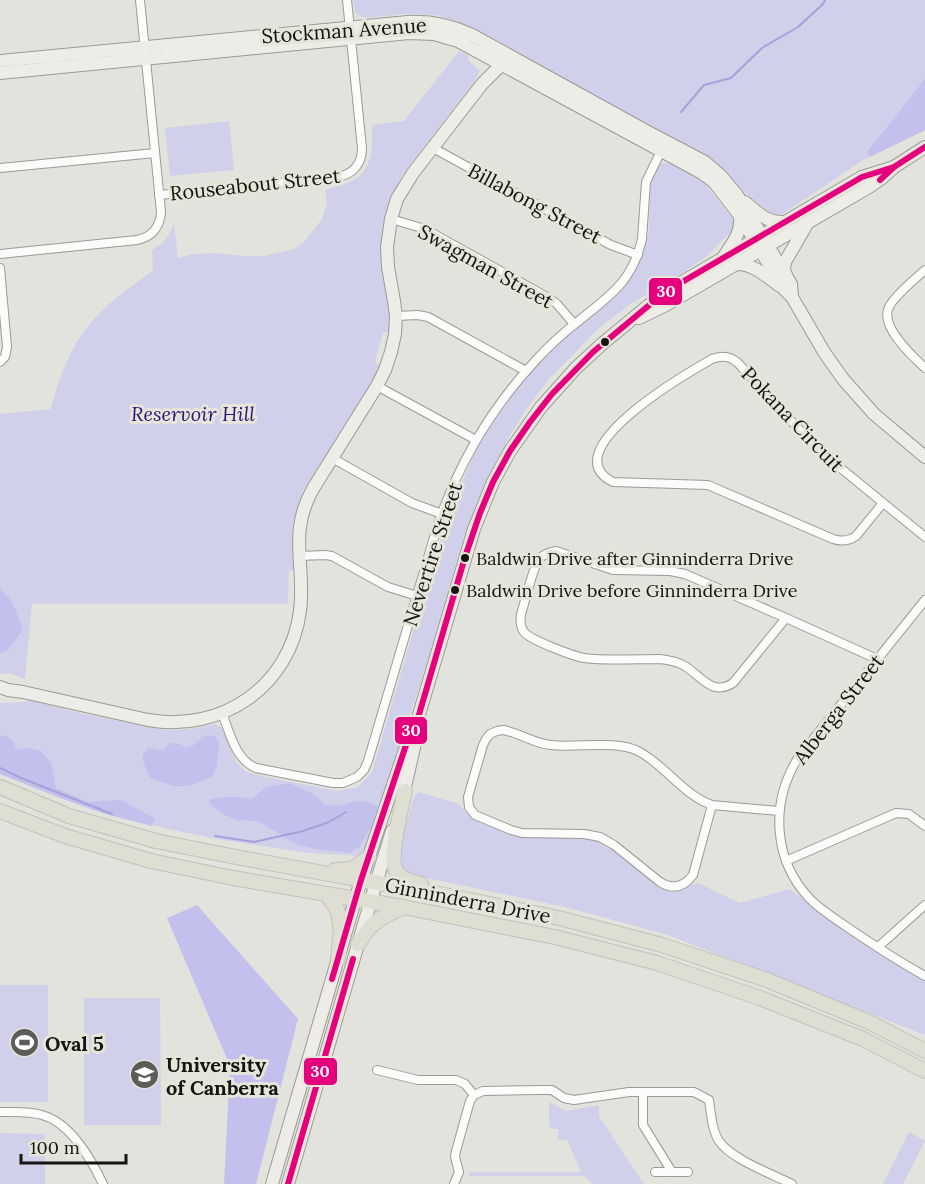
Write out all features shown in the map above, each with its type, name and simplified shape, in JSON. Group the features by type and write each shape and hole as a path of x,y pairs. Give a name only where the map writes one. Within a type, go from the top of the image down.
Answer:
{"main road":[{"name":"Ginninderra Drive","path":"0,787 69,816 156,841 559,918 662,945 766,980 871,1023 925,1051"},
{"path":"405,790 393,855 396,871 408,881 495,898 559,918"},
{"name":"Ginninderra Drive","path":"0,811 65,836 151,861 555,937 657,963 760,998 863,1039 925,1071"},
{"path":"311,871 348,870 369,857"},
{"path":"326,894 337,909 341,929 338,959"},
{"path":"358,944 370,927 403,907"}],"street":[{"path":"0,254 137,240 146,238 156,229 160,221 159,195 140,0"},
{"path":"347,0 351,33"},
{"name":"Stockman Avenue","path":"0,73 145,53 351,33 434,34 459,41 498,58 705,162 737,195 761,243"},
{"name":"Rouseabout Street","path":"159,195 338,177 353,171 362,153 351,33"},
{"name":"Stockman Avenue","path":"0,61 145,53"},
{"path":"3,690 23,692 148,720 195,721 240,705 275,672 294,638 300,610 299,530 309,495 377,386 391,352 396,316 387,257 387,238 391,219 402,190 413,173 483,84 498,58"},
{"name":"Stockman Avenue","path":"498,58 707,176 761,243"},
{"path":"288,1184 375,883 405,790 418,718 474,529 501,466 530,422 564,380 592,352 630,322 646,306 665,292 723,259 807,224 869,188 894,167 925,147"},
{"name":"Billabong Street","path":"433,148 611,244 638,255"},
{"name":"Nevertire Street","path":"222,713 239,754 252,767 333,783 352,780 364,770 442,514 457,477 476,440 499,404 526,371 574,324 615,292 630,272 638,255 644,230 646,182 661,151"},
{"path":"0,168 155,153"},
{"path":"630,322 659,309 737,264 786,222 862,177 894,167"},
{"path":"737,195 765,219 772,222 786,222"},
{"path":"723,259 739,231 740,216"},
{"name":"Swagman Street","path":"391,219 425,229 547,297 557,304 574,324"},
{"path":"788,288 784,270 785,262 807,224"},
{"path":"761,243 824,352 853,391 885,424 925,457"},
{"path":"737,264 751,266 788,288"},
{"path":"0,268 8,347 5,357 0,362"},
{"path":"925,270 890,304 886,316 890,329 925,368"},
{"path":"396,316 428,317 526,371"},
{"name":"Pokana Circuit","path":"883,503 856,536 850,540 840,541 708,485 613,482 606,478 599,469 597,453 600,446 613,432 647,400 672,382 712,359 726,357 738,363 816,447 925,537"},
{"path":"377,386 476,440"},
{"path":"332,458 412,503 442,514"},
{"path":"786,618 733,683 720,688 709,685 685,666 670,660 591,658 574,655 531,638 523,631 520,621 537,563 543,555 556,551 613,570 670,571 685,574 786,618 877,659"},
{"path":"298,556 332,556 388,587 417,596"},
{"name":"Alberga Street","path":"925,600 798,758 785,784 779,811 780,837 786,861 794,878 811,900 825,912 925,976"},
{"path":"272,1184 361,880 411,730 418,718"},
{"path":"712,805 693,875 686,883 673,887 660,882 614,844 600,837 584,834 516,832 478,817 470,809 468,793 484,742 490,734 503,730 550,745 617,746 633,749 698,799 712,805 779,811"},
{"path":"786,861 896,813 909,814 925,826"},
{"path":"878,947 925,904"},
{"path":"377,1070 418,1080 456,1080 465,1084 474,1095"},
{"path":"454,1184 459,1172 455,1157 456,1151 470,1101 474,1095 486,1091 552,1090 564,1098 574,1100 617,1092 694,1092 710,1100 714,1128 720,1142 735,1156 780,1181 792,1184"},
{"path":"643,1092 643,1125 672,1172"},
{"path":"0,1112 28,1112 57,1122 70,1133 94,1166 103,1184"},
{"path":"655,1172 688,1172"}],"green space":[{"path":"353,0 925,0 925,130 863,160 781,215 771,214 729,177 663,136 465,24 436,15 404,14 366,18 355,12"},
{"name":"Reservoir Hill","path":"459,51 468,56 469,61 480,71 474,82 402,175 387,210 381,245 391,332 383,332 375,362 382,366 303,491 296,517 295,570 289,570 288,604 32,604 25,679 9,673 0,674 0,414 51,409 65,365 79,339 97,315 153,270 152,250 165,239 174,224 178,258 193,254 214,253 264,256 294,249 304,242 322,219 327,204 325,190 350,182 365,170 372,148 372,125 404,121"},
{"path":"229,121 234,170 170,176 165,128"},
{"path":"662,163 669,163 704,182 734,221 733,230 706,257 629,305 601,326 550,378 512,432 476,504 364,856 309,853 163,828 0,768 0,703 30,700 159,729 175,730 215,724 221,727 237,763 245,771 337,791 358,787 372,772 445,522 478,445 511,396 539,363 575,328 613,299 628,282 643,254 649,230 652,176 656,167"},
{"path":"419,792 459,804 468,815 485,825 522,836 591,838 608,844 666,889 682,889 698,883 740,903 790,889 856,937 925,979 925,1035 665,934 565,907 408,874 401,866 399,850 414,796"},
{"name":"Oval 5","path":"0,985 48,985 48,1102 0,1102"},
{"path":"84,998 160,998 161,1125 84,1125"},
{"path":"549,1102 566,1111 599,1105 599,1116 644,1184 593,1184 584,1176 469,1176 470,1172 581,1172 567,1140 558,1140 558,1129 552,1129 549,1126"},
{"path":"909,1132 925,1141 903,1184 883,1184"},
{"path":"0,1133 45,1134 45,1184 0,1184"}],"shaded area":[{"path":"925,79 925,130 870,157 867,152"},
{"path":"0,589 12,601 23,630 8,650 0,653"},
{"path":"0,735 14,742 16,750 27,748 41,751 51,763 56,788 88,802 122,800 155,819 152,826 105,814 0,774"},
{"path":"206,735 214,736 219,742 217,765 212,777 187,786 175,786 150,778 142,756 149,748 163,751 170,743 180,744 186,748 194,745"},
{"path":"290,783 315,795 325,805 339,806 364,801 378,806 372,825 359,847 349,853 298,845 258,821 237,820 225,815 211,805 209,800 231,797 252,799 266,787"},
{"path":"197,905 298,1019 256,1184 224,1184 230,1066 167,918"}],"waterway":[{"path":"681,112 704,85 731,78 762,48 798,27 825,0"},
{"path":"0,768 112,814"},
{"path":"215,836 254,842 303,831 329,822 346,812"}],"transit line":[{"name":"30","path":"880,180 894,167 925,147"},
{"name":"30","path":"332,979 361,880 411,730 418,718 480,513 493,482 510,451 530,422 552,394 593,352 665,292 862,177 894,167"},
{"name":"30","path":"288,1184 353,959"}],"place":[{"name":"Baldwin Drive after Ginninderra Drive","path":"465,558"},
{"name":"Baldwin Drive before Ginninderra Drive","path":"455,590"},
{"name":"Oval 5","path":"24,1043"},
{"name":"University of Canberra","path":"145,1075"}]}
